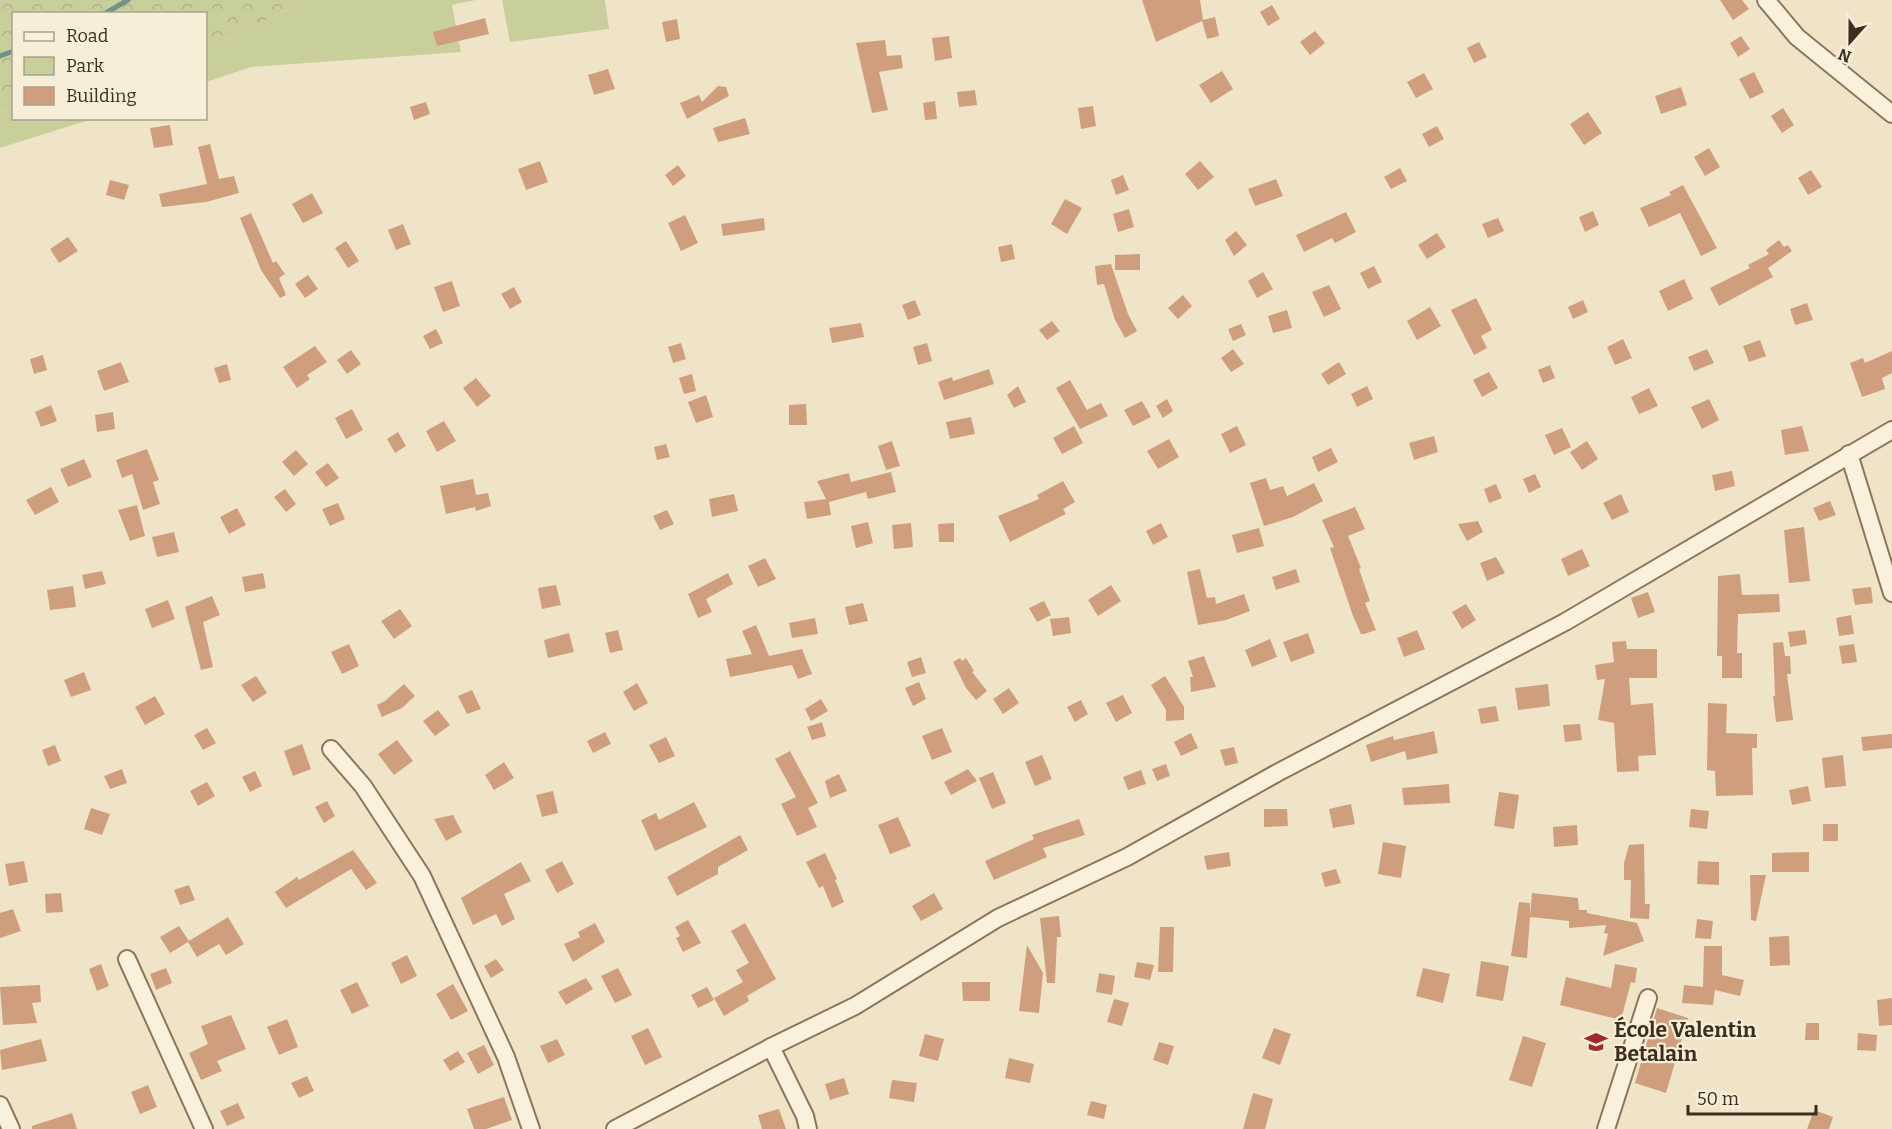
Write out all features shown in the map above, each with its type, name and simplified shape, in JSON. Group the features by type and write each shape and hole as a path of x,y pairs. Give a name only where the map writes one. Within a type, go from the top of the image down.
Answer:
{"street":[{"path":"1766,0 1797,37 1892,114"},
{"path":"615,1129 771,1047 855,1006 998,918 1127,857 1277,772 1565,622 1892,430"},
{"path":"1849,454 1892,593"},
{"path":"331,749 363,786 422,876 506,1057 531,1129"},
{"path":"127,959 204,1129"},
{"path":"1606,1129 1648,998"},
{"path":"771,1047 805,1116 808,1129"},
{"path":"0,1105 11,1129"}],"green space":[{"path":"0,0 306,0 235,36 207,46 207,12 12,12 12,112 0,111"},
{"path":"306,0 476,0 452,5 461,52 251,67 207,82 207,46 235,36"},
{"path":"502,0 605,0 609,29 510,42"},
{"path":"0,111 12,112 12,120 89,120 0,148"}],"building":[{"path":"1142,0 1200,0 1203,20 1215,17 1219,36 1207,39 1202,21 1156,42"},
{"path":"1720,0 1742,0 1749,9 1733,20"},
{"path":"1272,5 1280,19 1268,26 1260,12"},
{"path":"485,18 489,34 437,46 433,32"},
{"path":"677,19 680,39 666,42 662,22"},
{"path":"1315,31 1325,43 1310,55 1300,42"},
{"path":"949,36 952,58 935,61 932,38"},
{"path":"1741,36 1750,49 1738,57 1730,43"},
{"path":"885,40 887,56 901,55 903,68 879,72 888,110 872,113 856,43"},
{"path":"1479,42 1487,57 1474,63 1467,48"},
{"path":"608,69 615,89 594,95 588,75"},
{"path":"1222,71 1233,89 1211,103 1199,85"},
{"path":"1754,72 1764,92 1750,99 1739,79"},
{"path":"1424,73 1433,89 1416,98 1407,82"},
{"path":"718,86 726,87 729,96 687,119 680,103 699,95 702,102"},
{"path":"1681,87 1687,105 1661,114 1655,96"},
{"path":"975,90 977,105 959,107 957,92"},
{"path":"935,101 937,119 925,120 923,103"},
{"path":"426,102 430,114 414,120 410,107"},
{"path":"1093,106 1096,126 1081,129 1078,108"},
{"path":"1783,108 1794,125 1782,133 1771,116"},
{"path":"1588,112 1602,133 1584,145 1570,124"},
{"path":"745,118 750,134 718,142 713,128"},
{"path":"170,125 173,145 154,148 150,128"},
{"path":"1437,126 1444,139 1429,147 1422,134"},
{"path":"210,144 219,179 234,176 239,193 206,202 162,207 159,194 207,184 198,147"},
{"path":"1709,148 1720,167 1705,176 1694,157"},
{"path":"540,161 548,182 526,190 518,169"},
{"path":"1200,161 1214,177 1198,190 1185,174"},
{"path":"678,165 686,176 673,186 665,175"},
{"path":"1400,168 1407,181 1391,189 1384,177"},
{"path":"1811,170 1822,187 1808,195 1798,178"},
{"path":"1123,175 1129,190 1116,195 1111,180"},
{"path":"1276,179 1283,196 1255,206 1248,189"},
{"path":"110,180 129,185 124,200 106,195"},
{"path":"1683,185 1717,248 1701,256 1680,213 1649,227 1640,208 1671,195 1669,192"},
{"path":"312,193 323,213 303,223 292,204"},
{"path":"1065,199 1082,208 1067,234 1051,224"},
{"path":"1129,209 1134,227 1118,232 1113,214"},
{"path":"1593,211 1599,225 1585,232 1579,217"},
{"path":"1346,212 1356,232 1335,243 1332,238 1304,252 1296,235"},
{"path":"251,213 273,263 276,261 285,274 279,278 286,295 280,298 261,270 240,218"},
{"path":"685,215 698,243 681,251 668,223"},
{"path":"764,218 765,230 723,236 721,224"},
{"path":"1498,218 1504,231 1488,238 1482,224"},
{"path":"403,224 411,244 396,250 388,230"},
{"path":"1236,231 1247,245 1234,256 1225,240"},
{"path":"1437,233 1446,247 1427,259 1418,245"},
{"path":"68,237 78,251 59,263 50,249"},
{"path":"1779,240 1784,247 1788,245 1792,251 1768,268 1773,277 1719,306 1710,288 1750,268 1748,265 1769,254 1766,250"},
{"path":"346,241 359,261 348,268 335,248"},
{"path":"1012,244 1015,259 1001,262 998,247"},
{"path":"1140,254 1140,270 1115,270 1115,255"},
{"path":"1111,264 1128,314 1137,331 1125,338 1115,320 1104,284 1097,285 1095,266"},
{"path":"1374,266 1382,282 1368,289 1360,273"},
{"path":"1263,272 1273,289 1257,298 1248,281"},
{"path":"308,275 318,289 305,298 295,284"},
{"path":"1684,279 1693,299 1668,311 1659,291"},
{"path":"452,281 460,306 443,312 434,287"},
{"path":"1329,285 1341,309 1324,317 1312,292"},
{"path":"514,287 522,302 510,309 501,294"},
{"path":"1183,295 1192,306 1178,319 1168,308"},
{"path":"1476,298 1492,330 1481,336 1487,348 1474,355 1451,310"},
{"path":"915,300 921,315 908,320 902,305"},
{"path":"1583,300 1588,312 1573,319 1568,307"},
{"path":"1807,303 1813,320 1795,325 1790,309"},
{"path":"1430,307 1441,326 1417,340 1407,321"},
{"path":"1287,310 1292,328 1273,333 1268,316"},
{"path":"1052,321 1060,331 1047,340 1039,330"},
{"path":"861,323 864,337 832,343 829,328"},
{"path":"1241,324 1246,335 1233,341 1228,329"},
{"path":"436,329 443,343 430,349 423,336"},
{"path":"1623,339 1632,358 1615,365 1607,347"},
{"path":"1760,340 1766,356 1749,362 1743,346"},
{"path":"681,343 686,359 673,363 668,347"},
{"path":"927,343 932,361 918,365 913,347"},
{"path":"315,346 327,362 307,375 310,379 297,388 283,367"},
{"path":"1233,349 1244,364 1231,372 1221,358"},
{"path":"1707,349 1714,363 1694,371 1688,357"},
{"path":"351,350 361,364 347,374 337,360"},
{"path":"1892,351 1892,373 1882,378 1885,389 1862,397 1850,363 1863,358 1865,363"},
{"path":"43,355 47,370 34,374 30,359"},
{"path":"121,362 129,382 104,391 97,371"},
{"path":"1339,362 1346,374 1328,385 1321,374"},
{"path":"227,364 231,380 219,383 214,368"},
{"path":"1550,365 1555,378 1543,383 1538,370"},
{"path":"989,369 994,384 944,400 938,382 952,377 953,381"},
{"path":"1489,372 1498,388 1482,397 1473,380"},
{"path":"692,374 696,391 684,394 679,378"},
{"path":"476,378 491,396 477,407 463,388"},
{"path":"1070,380 1087,410 1101,403 1108,416 1080,429 1056,388"},
{"path":"1018,386 1026,402 1014,408 1007,395"},
{"path":"1367,386 1373,399 1357,407 1351,394"},
{"path":"1649,388 1658,406 1639,414 1631,397"},
{"path":"706,395 713,417 696,423 688,402"},
{"path":"1167,399 1173,411 1163,418 1156,406"},
{"path":"1709,399 1719,420 1702,429 1691,407"},
{"path":"1142,401 1151,417 1133,426 1124,410"},
{"path":"806,404 807,425 789,425 789,405"},
{"path":"51,405 57,421 41,427 35,412"},
{"path":"352,409 363,430 346,439 335,418"},
{"path":"113,412 115,429 97,432 95,415"},
{"path":"971,417 975,434 950,439 946,422"},
{"path":"444,421 456,441 437,452 426,431"},
{"path":"1074,426 1083,443 1062,454 1053,438"},
{"path":"1237,426 1246,445 1230,453 1221,434"},
{"path":"1802,426 1809,451 1785,455 1781,430"},
{"path":"1562,428 1571,447 1554,455 1545,435"},
{"path":"398,432 406,446 395,453 387,439"},
{"path":"1434,436 1438,452 1414,460 1409,443"},
{"path":"1169,439 1179,457 1158,469 1147,451"},
{"path":"892,441 900,466 886,470 878,446"},
{"path":"1587,441 1598,459 1582,470 1570,452"},
{"path":"666,444 670,457 657,460 654,447"},
{"path":"1331,448 1338,462 1318,472 1312,457"},
{"path":"147,449 159,480 153,482 160,504 143,510 132,474 122,478 116,460"},
{"path":"296,450 308,464 294,476 282,462"},
{"path":"84,459 92,477 68,487 60,469"},
{"path":"328,463 339,478 326,487 315,472"},
{"path":"1732,471 1735,486 1715,491 1712,475"},
{"path":"891,472 896,492 868,499 866,492 829,502 831,515 807,519 804,502 826,499 817,481 849,473 851,482"},
{"path":"1535,474 1541,487 1529,493 1523,479"},
{"path":"1266,478 1270,490 1283,486 1287,496 1314,483 1323,501 1293,517 1264,526 1250,483"},
{"path":"473,479 476,495 488,493 491,506 476,511 475,507 446,514 440,486"},
{"path":"1063,481 1075,502 1063,509 1066,514 1010,542 998,516 1039,499 1037,495"},
{"path":"1496,484 1502,498 1489,503 1484,489"},
{"path":"51,487 59,502 35,515 26,500"},
{"path":"285,489 296,504 286,512 274,497"},
{"path":"734,494 738,511 712,517 709,499"},
{"path":"1621,494 1629,512 1612,520 1603,503"},
{"path":"1830,501 1836,515 1819,521 1813,508"},
{"path":"338,503 345,519 330,526 322,509"},
{"path":"137,505 145,536 130,541 118,510"},
{"path":"1355,507 1365,529 1348,536 1361,568 1359,569 1370,601 1365,603 1376,630 1364,634 1361,634 1353,616 1330,548 1334,547 1322,520"},
{"path":"237,508 246,525 229,534 220,517"},
{"path":"667,510 674,524 660,530 653,516"},
{"path":"1478,521 1483,532 1467,541 1458,524"},
{"path":"868,522 873,543 856,548 851,526"},
{"path":"911,523 913,547 894,549 892,525"},
{"path":"954,523 954,542 939,542 938,524"},
{"path":"1161,523 1168,537 1153,545 1146,531"},
{"path":"1804,527 1810,581 1789,583 1784,530"},
{"path":"1259,528 1264,546 1237,553 1232,535"},
{"path":"174,532 179,552 157,557 152,537"},
{"path":"1582,549 1590,566 1568,576 1561,559"},
{"path":"1496,557 1505,573 1487,581 1480,563"},
{"path":"765,558 776,579 758,587 748,566"},
{"path":"1200,569 1207,598 1215,597 1216,604 1244,594 1250,611 1226,620 1198,625 1187,572"},
{"path":"1296,569 1300,582 1276,590 1272,577"},
{"path":"102,571 106,584 85,589 82,575"},
{"path":"263,573 266,588 245,592 242,577"},
{"path":"728,573 733,584 706,599 712,612 698,618 688,594"},
{"path":"1740,574 1742,595 1779,594 1780,612 1738,614 1737,653 1742,653 1742,678 1722,678 1722,656 1717,656 1718,576"},
{"path":"556,585 561,605 542,609 538,588"},
{"path":"1111,585 1121,601 1098,616 1088,600"},
{"path":"73,586 76,607 50,610 47,590"},
{"path":"1871,587 1873,603 1855,605 1852,589"},
{"path":"1648,592 1655,612 1638,618 1631,598"},
{"path":"212,596 220,615 203,622 213,667 201,670 185,607"},
{"path":"168,600 175,619 152,628 145,609"},
{"path":"1044,601 1051,615 1037,622 1029,608"},
{"path":"863,603 868,621 849,625 845,607"},
{"path":"1466,604 1476,620 1462,629 1452,612"},
{"path":"400,609 412,626 394,639 381,621"},
{"path":"1851,615 1854,634 1839,636 1836,618"},
{"path":"1069,617 1071,633 1053,636 1050,619"},
{"path":"815,618 818,634 792,638 789,623"},
{"path":"756,625 769,656 802,649 812,674 798,679 792,665 730,677 726,659 752,654 742,631"},
{"path":"618,630 623,650 610,653 605,633"},
{"path":"1417,630 1425,649 1404,657 1397,638"},
{"path":"1805,630 1807,644 1790,647 1788,632"},
{"path":"569,633 574,652 548,658 544,640"},
{"path":"1308,633 1315,653 1291,662 1283,642"},
{"path":"1270,639 1277,657 1252,667 1245,650"},
{"path":"1626,641 1627,649 1657,649 1657,678 1629,678 1631,705 1653,703 1656,755 1638,756 1639,771 1617,772 1614,723 1598,720 1605,679 1597,680 1595,665 1614,662 1612,642"},
{"path":"1783,642 1785,656 1790,656 1791,674 1787,674 1793,720 1776,722 1773,696 1775,696 1773,643"},
{"path":"349,644 359,666 342,674 331,652"},
{"path":"1854,644 1857,662 1842,664 1839,646"},
{"path":"1204,656 1216,687 1191,692 1190,677 1193,677 1188,661"},
{"path":"921,657 926,673 912,677 907,662"},
{"path":"960,658 962,661 966,658 974,671 972,672 987,691 976,700 966,688 953,662"},
{"path":"84,672 91,690 71,697 64,680"},
{"path":"256,676 267,693 253,702 241,685"},
{"path":"1165,676 1184,707 1184,720 1166,721 1166,710 1151,685"},
{"path":"919,682 926,699 913,706 905,688"},
{"path":"637,683 648,703 634,711 623,692"},
{"path":"404,684 415,696 402,708 382,717 377,705"},
{"path":"1548,684 1550,706 1518,710 1515,688"},
{"path":"1009,688 1019,703 1003,714 993,699"},
{"path":"472,690 481,709 467,714 458,696"},
{"path":"1123,695 1132,713 1116,722 1106,703"},
{"path":"155,696 165,714 145,725 135,707"},
{"path":"821,699 828,711 811,721 805,709"},
{"path":"1081,700 1088,714 1075,722 1067,707"},
{"path":"1708,703 1727,704 1726,733 1757,734 1757,748 1752,748 1753,795 1716,796 1715,771 1707,770"},
{"path":"1496,706 1499,721 1481,724 1478,709"},
{"path":"438,710 450,725 435,736 423,721"},
{"path":"822,722 826,736 812,740 807,727"},
{"path":"1580,724 1582,740 1565,742 1563,725"},
{"path":"207,728 216,743 203,750 194,735"},
{"path":"942,728 952,752 932,760 922,736"},
{"path":"1434,731 1438,753 1407,760 1405,751 1371,762 1366,745 1393,736 1394,740"},
{"path":"605,732 611,744 593,753 587,741"},
{"path":"1191,733 1198,748 1181,756 1174,742"},
{"path":"1892,734 1892,748 1863,751 1861,737"},
{"path":"666,737 675,756 659,763 649,745"},
{"path":"397,740 413,761 394,775 378,754"},
{"path":"302,744 311,769 293,776 284,751"},
{"path":"55,745 61,761 48,766 42,750"},
{"path":"1234,747 1238,763 1225,766 1220,750"},
{"path":"790,751 818,803 808,808 817,827 797,836 781,804 796,797 775,759"},
{"path":"1042,755 1052,779 1035,786 1025,762"},
{"path":"1843,755 1846,786 1825,788 1822,758"},
{"path":"504,762 514,778 494,790 485,775"},
{"path":"1166,764 1170,776 1157,781 1152,769"},
{"path":"122,769 127,783 110,789 104,776"},
{"path":"968,769 977,781 951,795 944,782"},
{"path":"1141,770 1146,784 1128,790 1123,777"},
{"path":"255,771 262,786 250,792 242,777"},
{"path":"993,772 1006,803 992,809 979,778"},
{"path":"839,774 847,791 830,798 825,781"},
{"path":"207,782 215,796 198,806 190,791"},
{"path":"1449,784 1450,803 1404,805 1402,788"},
{"path":"1808,786 1811,801 1792,805 1789,790"},
{"path":"553,791 558,813 542,817 536,795"},
{"path":"1499,792 1519,795 1514,829 1494,826"},
{"path":"327,801 335,816 324,823 315,807"},
{"path":"694,802 707,827 655,851 641,820 656,813 659,820"},
{"path":"1351,804 1355,824 1333,828 1329,809"},
{"path":"91,808 110,814 102,835 84,829"},
{"path":"1264,809 1287,809 1288,826 1264,827"},
{"path":"1691,809 1709,811 1707,829 1689,827"},
{"path":"453,815 462,832 446,841 434,819"},
{"path":"898,817 911,846 890,854 878,825"},
{"path":"1079,819 1085,835 1043,848 1047,857 994,880 985,861 1034,839 1032,835"},
{"path":"1823,824 1838,824 1838,841 1823,841"},
{"path":"1577,825 1578,845 1554,847 1553,827"},
{"path":"740,835 748,850 718,867 718,874 677,896 667,877"},
{"path":"1383,842 1406,846 1401,878 1378,874"},
{"path":"1644,844 1645,904 1650,904 1649,919 1630,918 1631,880 1624,880 1624,863 1629,845"},
{"path":"353,850 377,883 366,890 351,869 286,908 275,892 297,877 299,880"},
{"path":"1229,852 1231,866 1207,870 1204,856"},
{"path":"1809,852 1809,872 1772,872 1772,853"},
{"path":"825,853 844,902 832,908 823,886 819,888 806,862"},
{"path":"24,861 28,882 9,886 5,864"},
{"path":"562,861 574,884 557,893 545,870"},
{"path":"1698,861 1719,862 1719,885 1697,884"},
{"path":"521,862 531,881 504,894 515,919 502,926 496,914 473,925 461,898"},
{"path":"1336,869 1341,883 1325,887 1321,873"},
{"path":"1750,875 1766,875 1756,921 1751,920"},
{"path":"189,885 195,900 180,905 174,890"},
{"path":"61,893 63,912 46,913 45,894"},
{"path":"934,893 943,909 921,921 912,906"},
{"path":"1532,893 1578,898 1579,910 1637,923 1644,941 1603,956 1608,934 1604,933 1606,925 1569,928 1569,921 1530,917 1527,958 1511,956 1519,902 1530,903 1530,916"},
{"path":"13,909 21,931 0,938 0,913"},
{"path":"1059,916 1061,937 1057,937 1055,983 1047,983 1040,918"},
{"path":"228,917 244,944 226,955 219,944 197,957 188,942 170,953 160,937 179,926 189,941"},
{"path":"1697,919 1713,921 1711,939 1695,938"},
{"path":"688,920 701,943 683,952 676,938 680,936 675,927"},
{"path":"595,923 605,942 573,962 564,944 580,937 578,932"},
{"path":"745,923 776,979 747,996 749,1001 724,1016 714,998 743,982 736,970 749,963 731,931"},
{"path":"1160,927 1174,927 1173,972 1158,972"},
{"path":"1789,936 1790,965 1770,966 1769,937"},
{"path":"1027,945 1043,973 1039,1013 1019,1011"},
{"path":"1704,946 1722,946 1722,975 1744,980 1740,996 1715,990 1713,1005 1682,1003 1684,985 1703,987"},
{"path":"407,955 417,976 401,984 391,963"},
{"path":"496,959 504,970 491,978 484,966"},
{"path":"1481,961 1509,966 1503,1001 1476,996"},
{"path":"1137,962 1154,965 1150,980 1134,977"},
{"path":"101,964 109,986 97,991 89,969"},
{"path":"1615,964 1637,968 1635,983 1631,982 1621,1020 1560,1005 1566,977 1611,988"},
{"path":"166,968 172,983 156,990 150,974"},
{"path":"618,968 632,995 615,1003 601,976"},
{"path":"1423,968 1450,974 1443,1003 1416,996"},
{"path":"1099,973 1115,976 1112,995 1096,992"},
{"path":"586,978 593,989 566,1005 558,992"},
{"path":"357,982 369,1006 352,1014 340,990"},
{"path":"962,982 990,982 990,1001 963,1001"},
{"path":"453,984 468,1011 451,1020 436,994"},
{"path":"40,985 41,1002 32,1003 37,1023 3,1025 0,987"},
{"path":"707,987 714,1000 698,1008 691,995"},
{"path":"1892,998 1892,1025 1879,1026 1877,1000"},
{"path":"1114,999 1129,1003 1122,1026 1107,1022"},
{"path":"1657,1008 1688,1018 1666,1093 1635,1083"},
{"path":"231,1015 246,1049 217,1061 222,1071 201,1080 189,1053 208,1044 201,1026"},
{"path":"287,1019 298,1047 279,1055 267,1027"},
{"path":"1806,1023 1819,1023 1819,1040 1805,1040"},
{"path":"648,1028 662,1057 645,1065 631,1036"},
{"path":"1274,1028 1291,1034 1280,1065 1262,1058"},
{"path":"1858,1033 1877,1035 1876,1051 1857,1050"},
{"path":"925,1034 944,1039 938,1061 919,1056"},
{"path":"1523,1036 1546,1043 1532,1087 1509,1080"},
{"path":"41,1039 47,1061 2,1070 0,1050"},
{"path":"557,1039 565,1055 548,1063 540,1046"},
{"path":"1159,1042 1174,1046 1168,1065 1153,1060"},
{"path":"484,1045 494,1065 478,1074 467,1053"},
{"path":"458,1051 465,1062 450,1071 443,1060"},
{"path":"1009,1058 1034,1064 1030,1083 1005,1078"},
{"path":"307,1076 314,1091 299,1098 291,1083"},
{"path":"844,1078 849,1094 830,1100 825,1084"},
{"path":"892,1080 917,1083 914,1102 889,1098"},
{"path":"148,1085 157,1107 140,1114 131,1092"},
{"path":"1253,1093 1273,1099 1265,1129 1243,1129"},
{"path":"504,1097 512,1120 486,1129 474,1129 467,1109"},
{"path":"1091,1101 1107,1105 1104,1119 1087,1115"},
{"path":"238,1103 245,1118 227,1126 220,1111"},
{"path":"779,1109 786,1129 762,1129 758,1115"},
{"path":"1814,1110 1833,1117 1829,1129 1807,1129"},
{"path":"72,1113 77,1129 32,1129 32,1126"}],"waterway":[{"path":"107,12 128,0"},
{"path":"0,56 12,52"}],"place":[{"name":"École Valentin Betalain","path":"1596,1042"}]}
